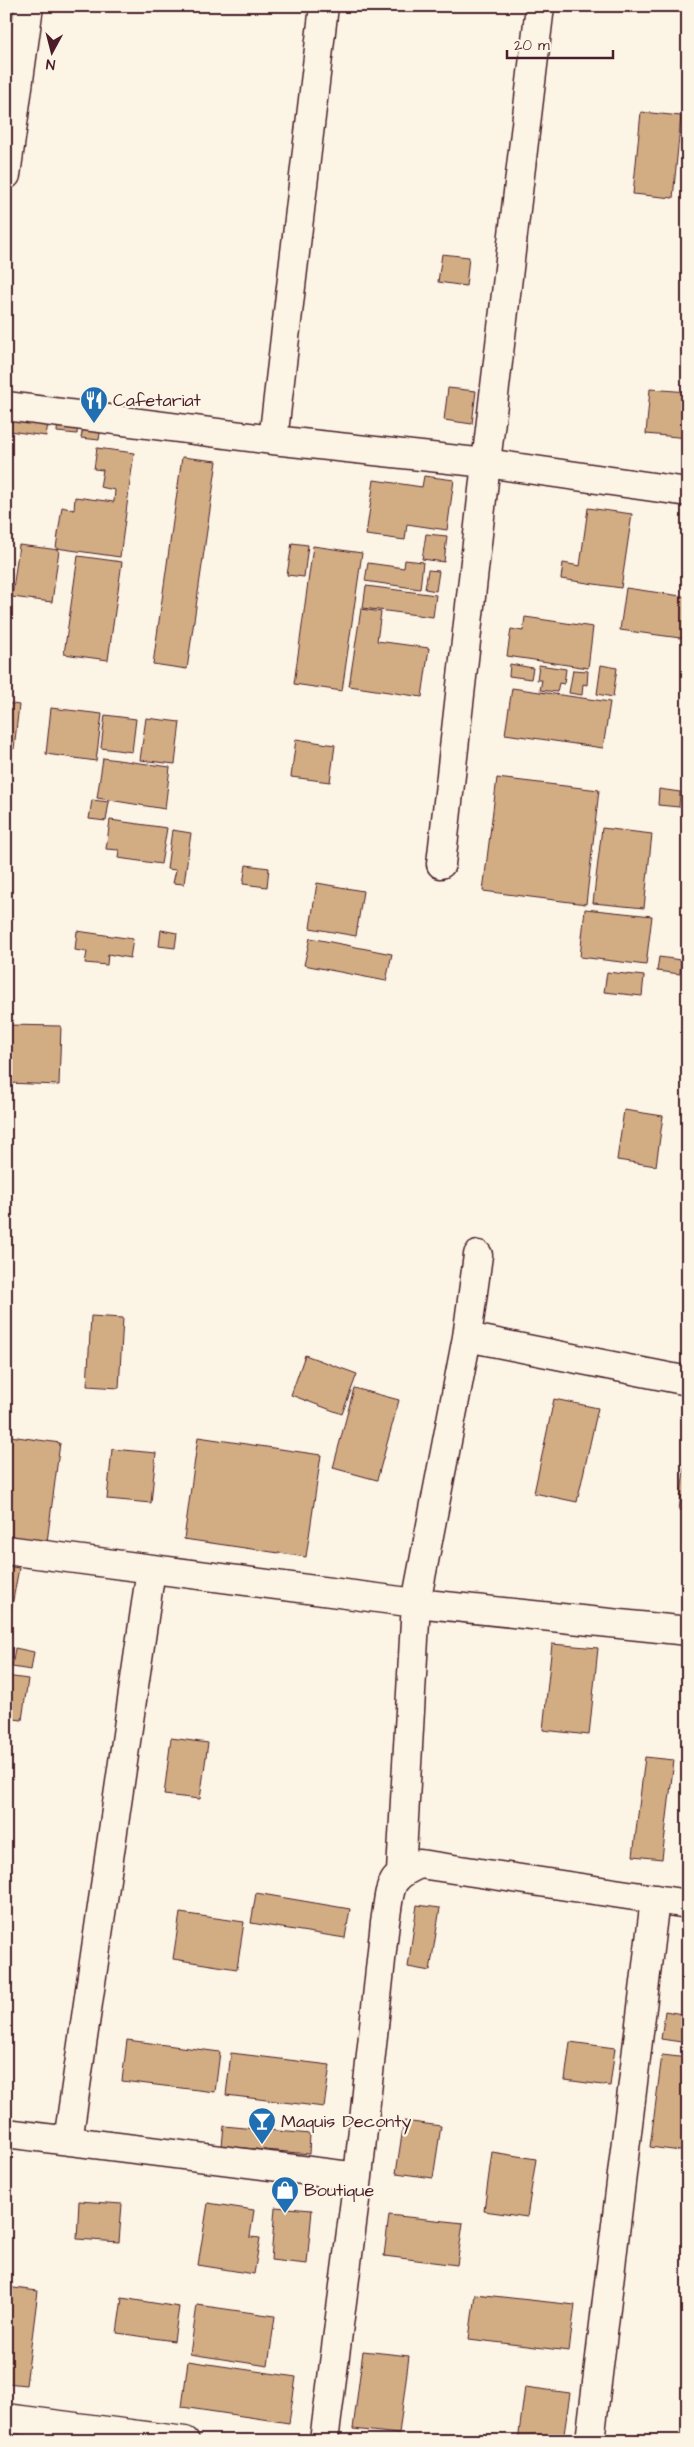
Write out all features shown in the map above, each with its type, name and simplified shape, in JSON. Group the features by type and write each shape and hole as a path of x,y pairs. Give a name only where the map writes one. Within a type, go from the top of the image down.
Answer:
{"street":[{"path":"6,175 29,6"},
{"path":"273,440 324,6"},
{"path":"441,864 540,6"},
{"path":"6,406 273,440 486,463 688,492"},
{"path":"401,1872 416,1603 467,1337 478,1254"},
{"path":"467,1337 688,1381"},
{"path":"6,1550 416,1603 688,1631"},
{"path":"68,2141 152,1569"},
{"path":"324,2441 358,2177 385,1922 392,1884 401,1872 420,1864 688,1904"},
{"path":"590,2441 655,1900"},
{"path":"6,2133 358,2177"},
{"path":"6,2418 185,2441"}],"building":[{"path":"641,112 681,116 673,198 633,194"},
{"path":"442,254 469,257 466,286 438,282"},
{"path":"448,388 476,391 472,424 444,420"},
{"path":"650,389 688,392 688,438 646,434"},
{"path":"12,412 49,417 46,436 9,431"},
{"path":"85,417 102,420 99,440 81,438"},
{"path":"58,418 78,419 77,434 57,432"},
{"path":"97,448 134,453 120,557 56,548 62,507 74,510 75,497 114,502 115,490 100,487 103,470 94,469"},
{"path":"182,457 217,461 187,669 153,664"},
{"path":"424,476 454,480 447,530 407,524 405,540 366,535 374,480 422,487"},
{"path":"588,508 632,514 621,588 561,579 563,563 580,566"},
{"path":"426,534 447,536 444,562 422,559"},
{"path":"292,543 308,545 304,577 287,575"},
{"path":"19,545 59,550 52,602 12,597"},
{"path":"313,546 362,553 342,691 294,684"},
{"path":"78,556 122,562 108,660 64,654"},
{"path":"405,560 423,562 420,589 365,581 368,563 404,568"},
{"path":"428,570 439,571 436,591 425,589"},
{"path":"366,586 436,595 433,617 363,608"},
{"path":"626,588 688,597 688,639 620,630"},
{"path":"361,609 381,612 377,641 429,648 422,697 349,686"},
{"path":"525,617 593,627 588,668 507,656 511,629 523,631"},
{"path":"510,664 533,668 531,679 509,676"},
{"path":"539,665 566,669 564,684 559,683 557,692 540,690 542,680 537,680"},
{"path":"601,665 617,668 613,697 597,694"},
{"path":"573,670 588,671 587,685 583,684 582,695 569,693"},
{"path":"512,688 610,702 603,748 505,734"},
{"path":"6,703 19,705 14,749 6,748"},
{"path":"51,708 102,714 96,761 46,754"},
{"path":"105,715 136,719 132,752 101,748"},
{"path":"146,718 180,722 175,764 140,760"},
{"path":"296,739 335,745 330,782 291,777"},
{"path":"103,758 170,767 165,809 97,798"},
{"path":"497,778 599,790 586,904 483,891"},
{"path":"659,789 680,792 679,807 658,805"},
{"path":"92,800 109,802 106,821 89,819"},
{"path":"110,820 167,828 161,864 118,858 119,850 106,849"},
{"path":"602,828 652,834 644,908 593,903"},
{"path":"172,830 191,833 184,884 173,883 176,870 167,869"},
{"path":"246,865 269,868 267,887 243,884"},
{"path":"317,883 363,891 356,936 310,928"},
{"path":"585,909 652,916 646,965 580,957"},
{"path":"161,930 177,933 175,948 159,946"},
{"path":"77,931 133,939 130,958 108,954 107,965 85,963 87,952 75,950"},
{"path":"310,938 392,954 386,981 304,965"},
{"path":"659,957 681,960 680,974 657,971"},
{"path":"607,972 644,976 642,996 604,992"},
{"path":"6,1025 61,1026 59,1085 6,1083"},
{"path":"624,1110 663,1116 656,1166 617,1160"},
{"path":"91,1316 123,1318 119,1388 87,1386"},
{"path":"305,1355 357,1374 342,1414 291,1395"},
{"path":"354,1388 399,1400 377,1480 333,1468"},
{"path":"554,1399 598,1408 577,1502 534,1493"},
{"path":"10,1436 60,1443 47,1542 6,1536 6,1464"},
{"path":"198,1437 321,1455 306,1557 184,1539"},
{"path":"688,1438 688,1511 679,1510"},
{"path":"112,1449 156,1453 151,1503 107,1499"},
{"path":"6,1566 19,1568 8,1627 6,1626"},
{"path":"6,1632 11,1633 7,1667 6,1667"},
{"path":"552,1644 598,1648 589,1735 543,1730"},
{"path":"15,1648 34,1652 31,1670 12,1667"},
{"path":"6,1676 28,1679 22,1720 6,1718"},
{"path":"171,1738 208,1743 200,1799 164,1795"},
{"path":"645,1757 674,1760 662,1859 633,1856"},
{"path":"256,1893 350,1909 345,1938 251,1923"},
{"path":"417,1905 440,1908 430,1971 408,1967"},
{"path":"180,1913 244,1922 237,1969 173,1959"},
{"path":"665,2011 688,2015 688,2043 661,2039"},
{"path":"127,2040 220,2052 215,2092 122,2081"},
{"path":"570,2042 615,2048 610,2086 565,2080"},
{"path":"231,2053 330,2065 324,2107 226,2095"},
{"path":"662,2055 688,2058 688,2152 650,2147"},
{"path":"404,2121 441,2126 433,2178 396,2173"},
{"path":"224,2126 310,2134 309,2154 222,2146"},
{"path":"492,2152 536,2159 527,2217 484,2211"},
{"path":"79,2201 122,2204 119,2242 77,2239"},
{"path":"208,2203 254,2210 250,2237 260,2238 254,2274 198,2265"},
{"path":"275,2207 312,2210 307,2264 271,2260"},
{"path":"389,2215 463,2223 457,2265 384,2256"},
{"path":"6,2287 38,2291 26,2385 6,2383"},
{"path":"475,2294 575,2305 569,2351 469,2339"},
{"path":"122,2298 179,2307 174,2341 117,2333"},
{"path":"197,2305 275,2316 268,2366 190,2354"},
{"path":"363,2351 409,2356 399,2434 353,2429"},
{"path":"188,2361 296,2377 289,2423 182,2407"},
{"path":"525,2387 570,2393 563,2441 518,2441"}],"place":[{"name":"Cafetariat","path":"94,424"},
{"name":"Maquis Deconty","path":"262,2145"},
{"name":"Boutique","path":"285,2214"}]}
